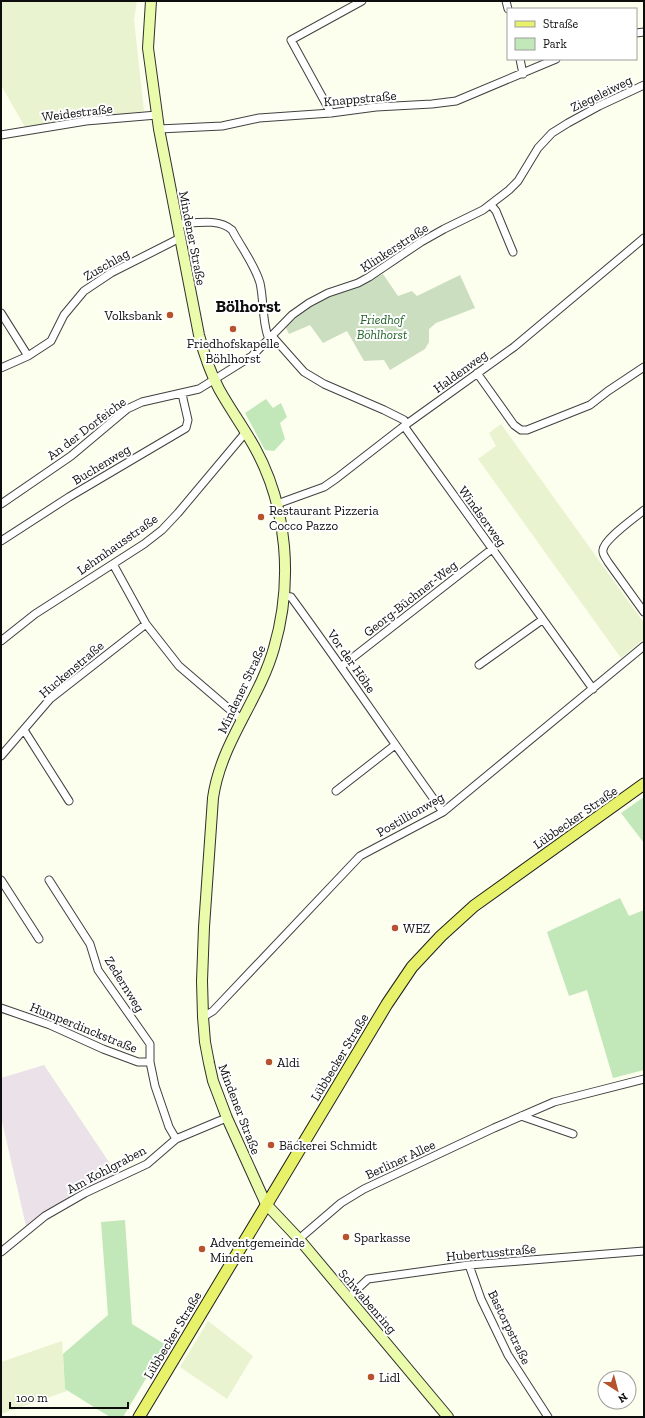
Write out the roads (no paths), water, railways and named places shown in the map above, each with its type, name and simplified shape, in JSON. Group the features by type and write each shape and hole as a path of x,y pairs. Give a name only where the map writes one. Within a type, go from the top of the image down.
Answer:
{"main road":[{"name":"Lübbecker Straße","path":"139,1417 266,1204 298,1154 386,1004 412,967 441,936 474,906 644,784"}],"street":[{"path":"331,113 291,40 362,1"},
{"name":"Mindener Straße","path":"153,2 148,48 157,115 199,335 207,362 215,380 256,449 267,474 277,504 285,554 285,596 274,648 261,681 215,780 204,927 202,981 205,1042 213,1081 227,1118 266,1204"},
{"path":"520,60 523,74"},
{"name":"Knappstraße","path":"159,129 222,126 259,118 331,113 376,107 456,101 554,60"},
{"name":"Ziegeleiweg","path":"568,123 644,85"},
{"name":"Weidestraße","path":"1,135 86,120 157,115"},
{"name":"Klinkerstraße","path":"215,380 252,356 292,315 309,303 328,293 369,278 427,239 491,205 518,181 544,140 568,123"},
{"path":"491,205 496,211 513,252"},
{"path":"178,224 219,222 228,226 232,230 259,281 263,296 266,333 270,337"},
{"name":"Zuschlag","path":"1,368 28,356 51,341 64,315 84,291 111,273 180,238"},
{"name":"Haldenweg","path":"277,504 324,486 337,478 539,327 644,238"},
{"path":"1,313 28,356"},
{"name":"Windsorweg","path":"270,337 304,372 331,388 404,420 492,549 593,689"},
{"path":"477,373 514,425 521,430 527,430 590,405 644,367"},
{"name":"An der Dorfeiche","path":"1,504 71,456 127,409 142,402 199,389 215,380"},
{"name":"Buchenweg","path":"1,540 69,497 186,428 188,420 182,394"},
{"name":"Lehmhausstraße","path":"1,641 35,614 144,544 162,530 246,432"},
{"path":"644,510 609,539 602,550 608,562 644,612"},
{"name":"Georg-Büchner-Weg","path":"342,666 492,549"},
{"path":"113,564 146,624 179,666 242,720"},
{"name":"Vor der Höhe","path":"285,596 291,597 342,666 395,745 443,812"},
{"path":"479,665 542,620"},
{"name":"Huckenstraße","path":"1,756 50,699 146,624"},
{"name":"Postillionweg","path":"203,1017 213,1011 360,856 443,812 644,646"},
{"path":"24,730 69,801"},
{"path":"336,791 395,745"},
{"path":"1,880 39,939"},
{"name":"Zedernweg","path":"49,880 90,944 98,970 150,1044 150,1062"},
{"name":"Humperdinckstraße","path":"1,1008 50,1025 103,1049 138,1062 150,1062 155,1086 169,1127 176,1139"},
{"name":"Berliner Allee","path":"299,1239 341,1203 364,1189 521,1116 554,1102 644,1079"},
{"path":"521,1116 573,1134"},
{"name":"Am Kohlgraben","path":"1,1252 45,1216 85,1193 147,1164 176,1139 227,1118"},
{"name":"Schwabenring","path":"266,1204 299,1239 448,1417"},
{"name":"Hubertusstraße","path":"348,1298 368,1279 469,1266 644,1251"},
{"name":"Bastorpstraße","path":"469,1266 481,1299 508,1356 548,1417"}],"place":[{"name":"Volksbank","path":"170,315"},
{"name":"Friedhofskapelle Böhlhorst","path":"233,329"},
{"name":"Restaurant Pizzeria Cocco Pazzo","path":"261,517"},
{"name":"WEZ","path":"395,928"},
{"name":"Aldi","path":"269,1062"},
{"name":"Bäckerei Schmidt","path":"271,1145"},
{"name":"Sparkasse","path":"346,1237"},
{"name":"Adventgemeinde Minden","path":"202,1249"},
{"name":"Lidl","path":"371,1377"}],"district":[{"name":"Bölhorst","path":"248,306"}],"park label":[{"name":"Friedhof Böhlhorst","path":"382,326"}]}
